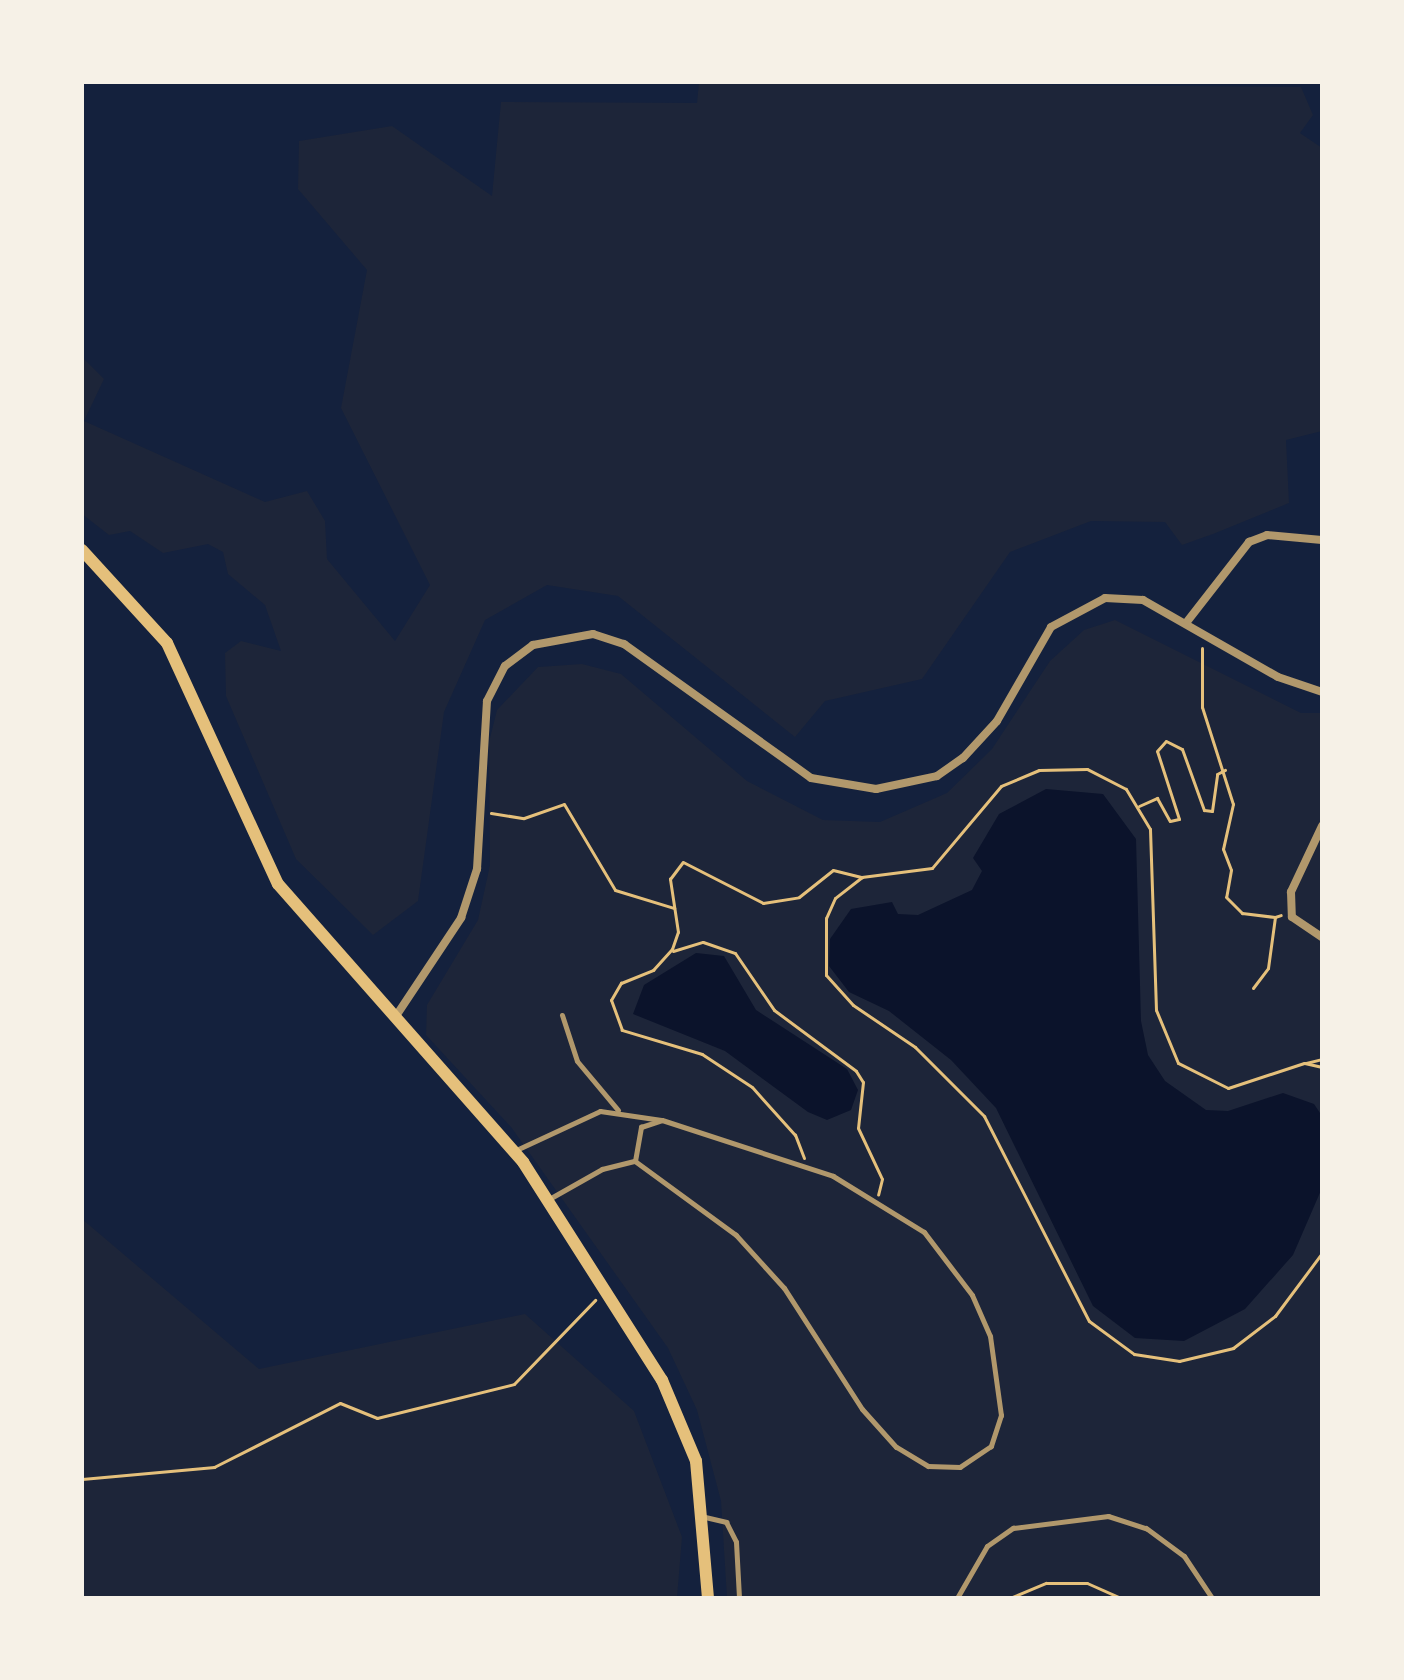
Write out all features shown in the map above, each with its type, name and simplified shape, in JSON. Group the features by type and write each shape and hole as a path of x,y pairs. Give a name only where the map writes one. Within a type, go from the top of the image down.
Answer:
{"main road":[{"path":"82,550 167,643 278,884 514,1151 605,1289 681,1416 705,1517 708,1598"}],"street":[{"path":"1186,623 1249,542 1267,535 1322,540"},
{"path":"396,1016 461,918 477,869 478,811 487,701 505,666 533,645 593,634 624,644 811,778 876,789 910,786 963,758 997,721 1051,627 1074,609 1105,598 1143,600 1278,677 1322,692"},
{"path":"1322,826 1291,892 1292,912 1309,935 1322,937"}],"lane":[{"path":"562,1015 570,1051 618,1111"},
{"path":"514,1151 569,1121 618,1111 662,1120 804,1169 877,1199 948,1261 990,1336 1001,1415 991,1446 960,1467 928,1466 896,1447 862,1409 784,1288 736,1235 635,1161 602,1169 548,1199"},
{"path":"635,1161 641,1127 662,1120"},
{"path":"957,1598 987,1546 1013,1528 1108,1516 1146,1528 1184,1556 1212,1598"},
{"path":"705,1517 726,1522 736,1542 739,1598"}],"path":[{"path":"1210,637 1201,651 1202,707 1227,769 1233,804 1223,849 1231,870 1226,897 1242,913 1275,917 1292,912"},
{"path":"1139,806 1157,798 1170,821 1179,819 1157,751 1166,741 1182,749 1204,810 1212,811 1217,774 1227,769"},
{"path":"670,952 678,932 670,879 683,862 763,903 799,897 833,870 862,877 932,868 985,799 1039,770 1105,775 1139,806 1154,850 1152,978 1168,1049 1189,1074 1228,1088 1322,1059"},
{"path":"478,811 524,818 564,804 615,890 674,908"},
{"path":"862,877 835,898 826,918 826,975 984,1116 1089,1321 1134,1354 1179,1361 1233,1348 1275,1316 1322,1253"},
{"path":"1253,988 1274,950 1275,917"},
{"path":"804,1169 795,1135 752,1087 702,1054 636,1035 615,1021 613,990 670,952 703,942 735,953 774,1010 856,1071 863,1082 858,1128 882,1179 877,1199"},
{"path":"1304,1063 1322,1067"},
{"path":"82,1479 214,1467 340,1403 377,1418 514,1384 605,1289"},
{"path":"1010,1598 1046,1583 1087,1583 1120,1598"}],"shaded area":[{"path":"699,82 1301,87 1313,115 1300,133 1322,148 1322,431 1286,440 1289,503 1213,534 1182,545 1165,522 1091,521 1010,552 922,679 825,701 795,737 618,596 547,585 485,620 444,712 418,901 373,935 296,859 226,696 225,653 241,641 281,651 265,605 228,574 223,552 208,544 163,553 130,531 109,535 82,514 82,357 104,379 84,421 265,502 307,491 325,521 327,559 395,641 430,585 341,408 367,270 298,189 299,141 392,126 492,196 501,102 697,103"},
{"path":"1115,620 1301,713 1322,713 1322,1598 727,1598 721,1501 697,1410 668,1348 511,1127 426,1035 427,1005 478,920 490,865 489,742 497,710 538,667 582,664 621,674 747,781 823,820 880,822 947,793 992,749 1050,661 1084,630"},
{"path":"1046,789 1103,794 1136,839 1141,1021 1148,1055 1165,1081 1206,1110 1228,1111 1283,1093 1314,1104 1322,1116 1322,1188 1293,1255 1245,1309 1184,1341 1135,1338 1093,1306 996,1108 951,1060 889,1011 849,992 829,966 830,939 851,909 892,902 898,914 918,915 972,890 982,871 973,858 999,814"},
{"path":"696,953 724,956 756,1010 847,1069 858,1090 851,1110 827,1120 808,1112 725,1051 633,1014 644,985"},
{"path":"82,1219 259,1369 525,1314 634,1411 682,1537 677,1598 82,1598"}]}
